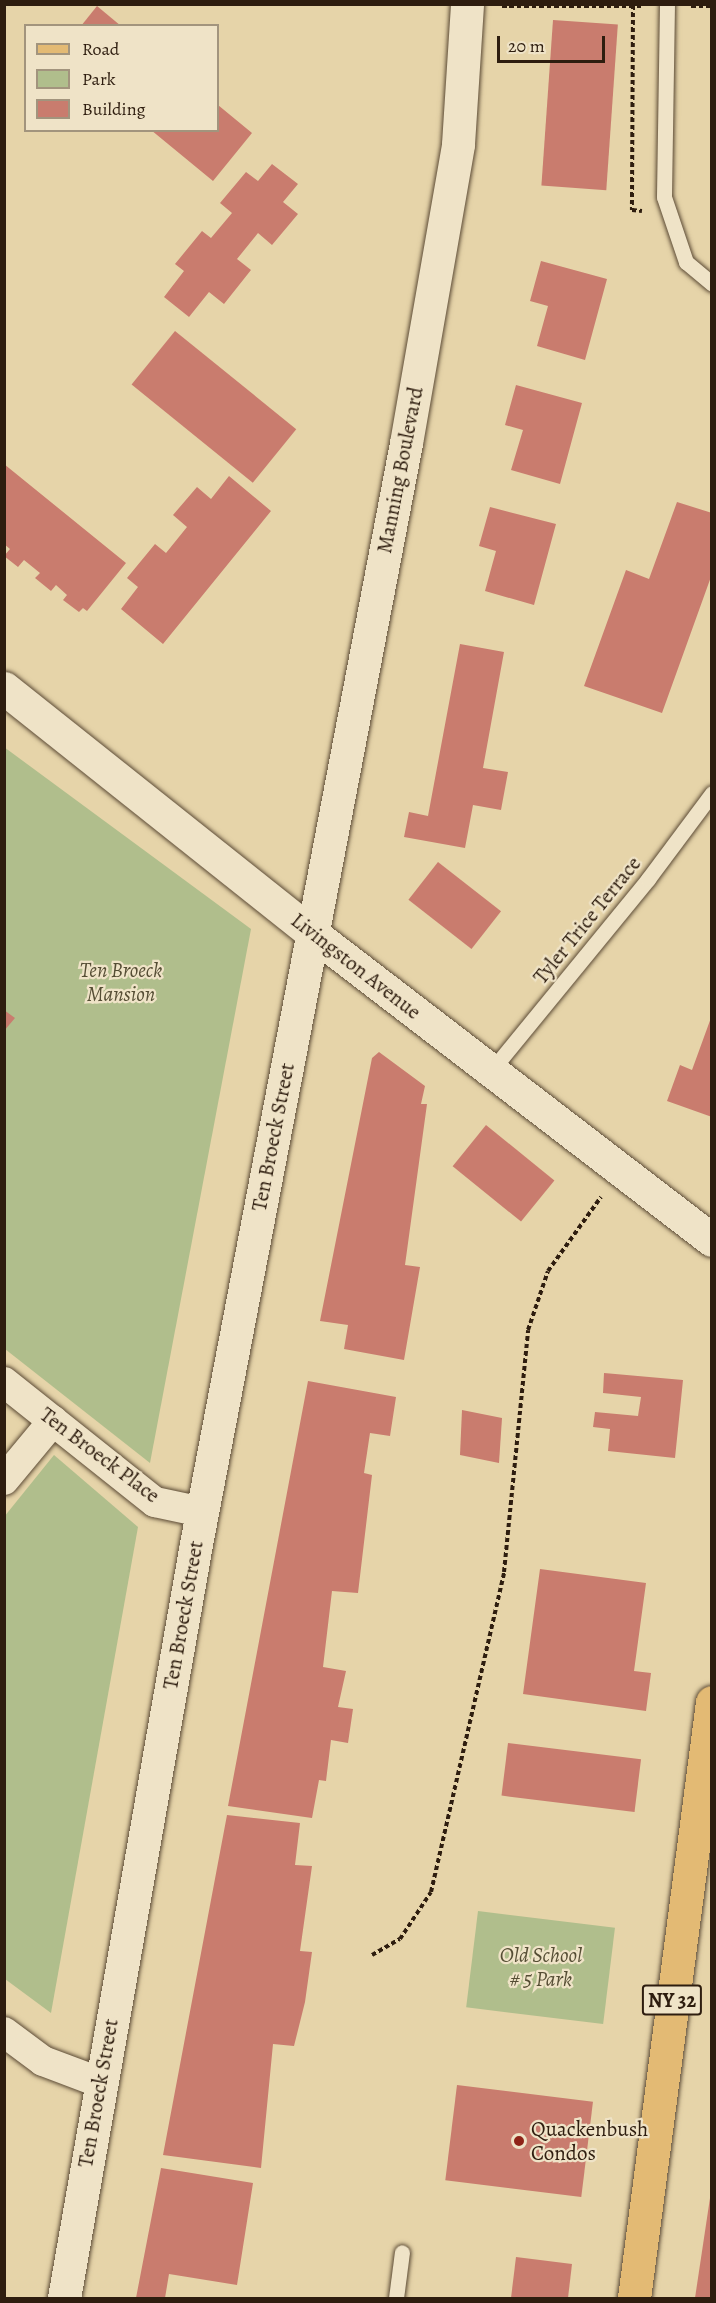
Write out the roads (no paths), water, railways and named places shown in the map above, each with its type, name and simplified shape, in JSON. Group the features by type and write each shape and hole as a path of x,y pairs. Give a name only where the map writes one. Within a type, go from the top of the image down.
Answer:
{"main road":[{"name":"NY 32","path":"634,2298 711,1702"}],"street":[{"name":"Manning Boulevard","path":"312,933 458,144 467,5"},
{"name":"Livingston Avenue","path":"4,688 312,933 711,1240"},
{"name":"Ten Broeck Street","path":"64,2298 99,2082 202,1512 312,933"},
{"name":"Ten Broeck Place","path":"4,1382 156,1502 202,1512"},
{"path":"4,1480 53,1421"},
{"path":"4,2032 43,2061 99,2082"}],"lane":[{"path":"667,5 664,197 686,262 711,284"},
{"name":"Tyler Trice Terrace","path":"491,1071 648,879 711,793"},
{"path":"396,2298 402,2252"}],"place":[{"name":"Quackenbush Condos","path":"519,2141"}],"park label":[{"name":"Ten Broeck Mansion","path":"121,982"},
{"name":"Old School # 5 Park","path":"541,1967"}]}
